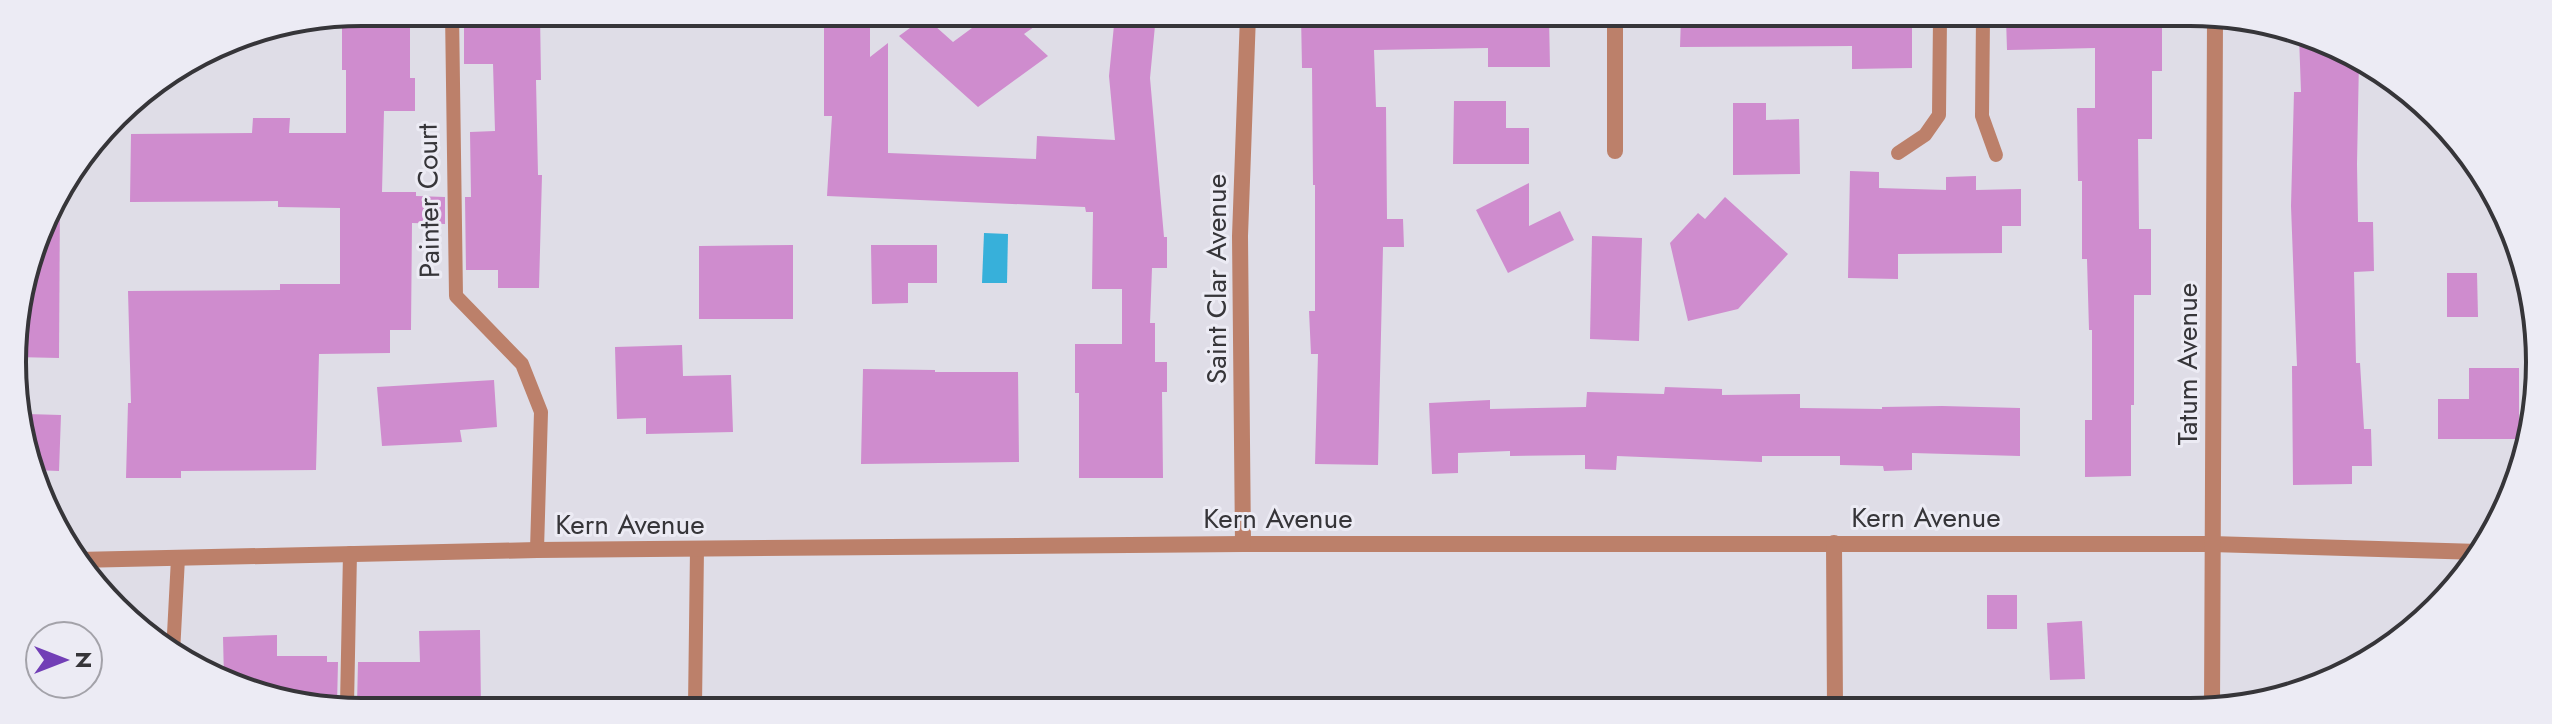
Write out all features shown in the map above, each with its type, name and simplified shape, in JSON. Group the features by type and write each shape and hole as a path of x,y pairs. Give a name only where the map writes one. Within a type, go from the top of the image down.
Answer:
{"street":[{"name":"Saint Clar Avenue","path":"1243,544 1240,236 1248,26"},
{"path":"1615,26 1615,151"},
{"name":"Tatum Avenue","path":"2212,697 2215,27"},
{"path":"1834,543 1835,698"},
{"name":"Kern Avenue","path":"90,560 537,550 1243,544 2211,544 2467,552"}],"lane":[{"name":"Painter Court","path":"452,26 456,296 522,364 541,412 537,550"},
{"path":"1898,153 1925,135 1939,115 1940,26"},
{"path":"1983,26 1982,116 1996,155"},
{"path":"695,698 697,549"},
{"path":"347,697 350,553"},
{"path":"174,640 178,558"}],"water":[{"path":"984,233 1008,234 1007,283 982,283"}],"building":[{"path":"410,26 410,78 415,78 415,111 384,111 382,192 416,192 416,196 445,197 445,224 412,223 411,330 390,330 390,353 319,354 316,470 181,471 181,478 126,478 128,403 131,403 128,291 280,290 280,284 340,284 340,208 278,207 278,201 130,202 131,134 252,133 253,118 290,118 289,133 346,133 346,70 342,70 342,27"},
{"path":"464,26 540,26 541,80 536,80 538,175 542,175 539,288 498,288 498,270 466,270 465,197 471,197 470,132 495,131 493,64 464,64"},
{"path":"824,26 870,26 870,57 888,43 888,153 1036,159 1037,136 1115,140 1109,76 1114,26 1155,26 1150,78 1164,237 1167,237 1167,268 1152,268 1150,323 1155,323 1155,362 1167,362 1167,392 1162,392 1163,478 1079,478 1079,393 1075,393 1075,344 1122,344 1122,289 1092,289 1093,212 1086,212 1085,207 827,196 832,116 824,116"},
{"path":"913,26 935,26 953,42 975,26 1035,26 1024,34 1048,56 978,107 899,36"},
{"path":"1301,26 1549,26 1550,67 1488,67 1488,48 1374,50 1376,107 1386,107 1387,219 1403,219 1404,247 1383,247 1378,465 1315,464 1318,354 1311,354 1309,311 1315,311 1312,68 1302,68"},
{"path":"1681,26 1912,26 1912,68 1852,69 1852,46 1680,47"},
{"path":"2006,26 2162,26 2162,71 2152,71 2152,139 2138,139 2139,229 2151,229 2151,295 2134,295 2131,476 2085,477 2085,420 2092,420 2092,330 2089,330 2087,259 2082,259 2082,181 2078,181 2077,108 2095,108 2095,48 2007,50"},
{"path":"2299,44 2359,71 2358,222 2373,222 2374,271 2354,272 2356,363 2360,363 2364,429 2371,429 2372,466 2352,466 2352,484 2293,485 2292,366 2297,366 2291,206 2294,92 2301,92"},
{"path":"1454,101 1506,101 1506,128 1529,128 1529,164 1453,164"},
{"path":"1733,103 1766,103 1766,120 1799,119 1800,174 1733,175"},
{"path":"1850,171 1879,172 1879,188 1946,190 1946,177 1976,176 1976,190 2021,189 2021,226 2002,226 2002,253 1898,254 1898,279 1848,278"},
{"path":"1529,183 1529,226 1560,211 1574,240 1508,273 1476,210"},
{"path":"1725,197 1788,254 1738,309 1688,321 1670,243 1698,213 1705,219"},
{"path":"60,215 59,358 26,357 32,296 44,254"},
{"path":"1592,236 1642,238 1639,341 1590,339"},
{"path":"793,245 793,319 699,319 699,246"},
{"path":"871,245 937,245 937,283 908,283 908,303 872,304"},
{"path":"2447,273 2477,273 2478,317 2447,317"},
{"path":"682,345 683,376 731,375 733,432 646,434 646,418 617,419 615,347"},
{"path":"2469,368 2519,368 2517,439 2438,439 2438,399 2469,399"},
{"path":"863,369 1018,372 1019,462 861,464"},
{"path":"494,380 497,427 460,430 462,442 382,446 377,387"},
{"path":"1665,387 1722,389 1722,395 1800,394 1800,408 2020,408 2020,456 1912,453 1912,470 1884,471 1883,466 1840,465 1840,456 1762,456 1762,462 1617,456 1616,470 1585,469 1585,455 1510,456 1510,451 1458,453 1458,473 1432,474 1429,403 1490,400 1490,409 1586,407 1587,392 1664,394"},
{"path":"30,414 61,415 59,471 44,470"},
{"path":"1987,595 2017,595 2017,629 1987,629"},
{"path":"2082,621 2085,679 2050,680 2047,623"},
{"path":"480,630 481,698 357,698 358,662 420,662 419,631"},
{"path":"277,635 277,656 327,656 327,662 338,662 337,697 275,687 224,668 223,637"}]}
